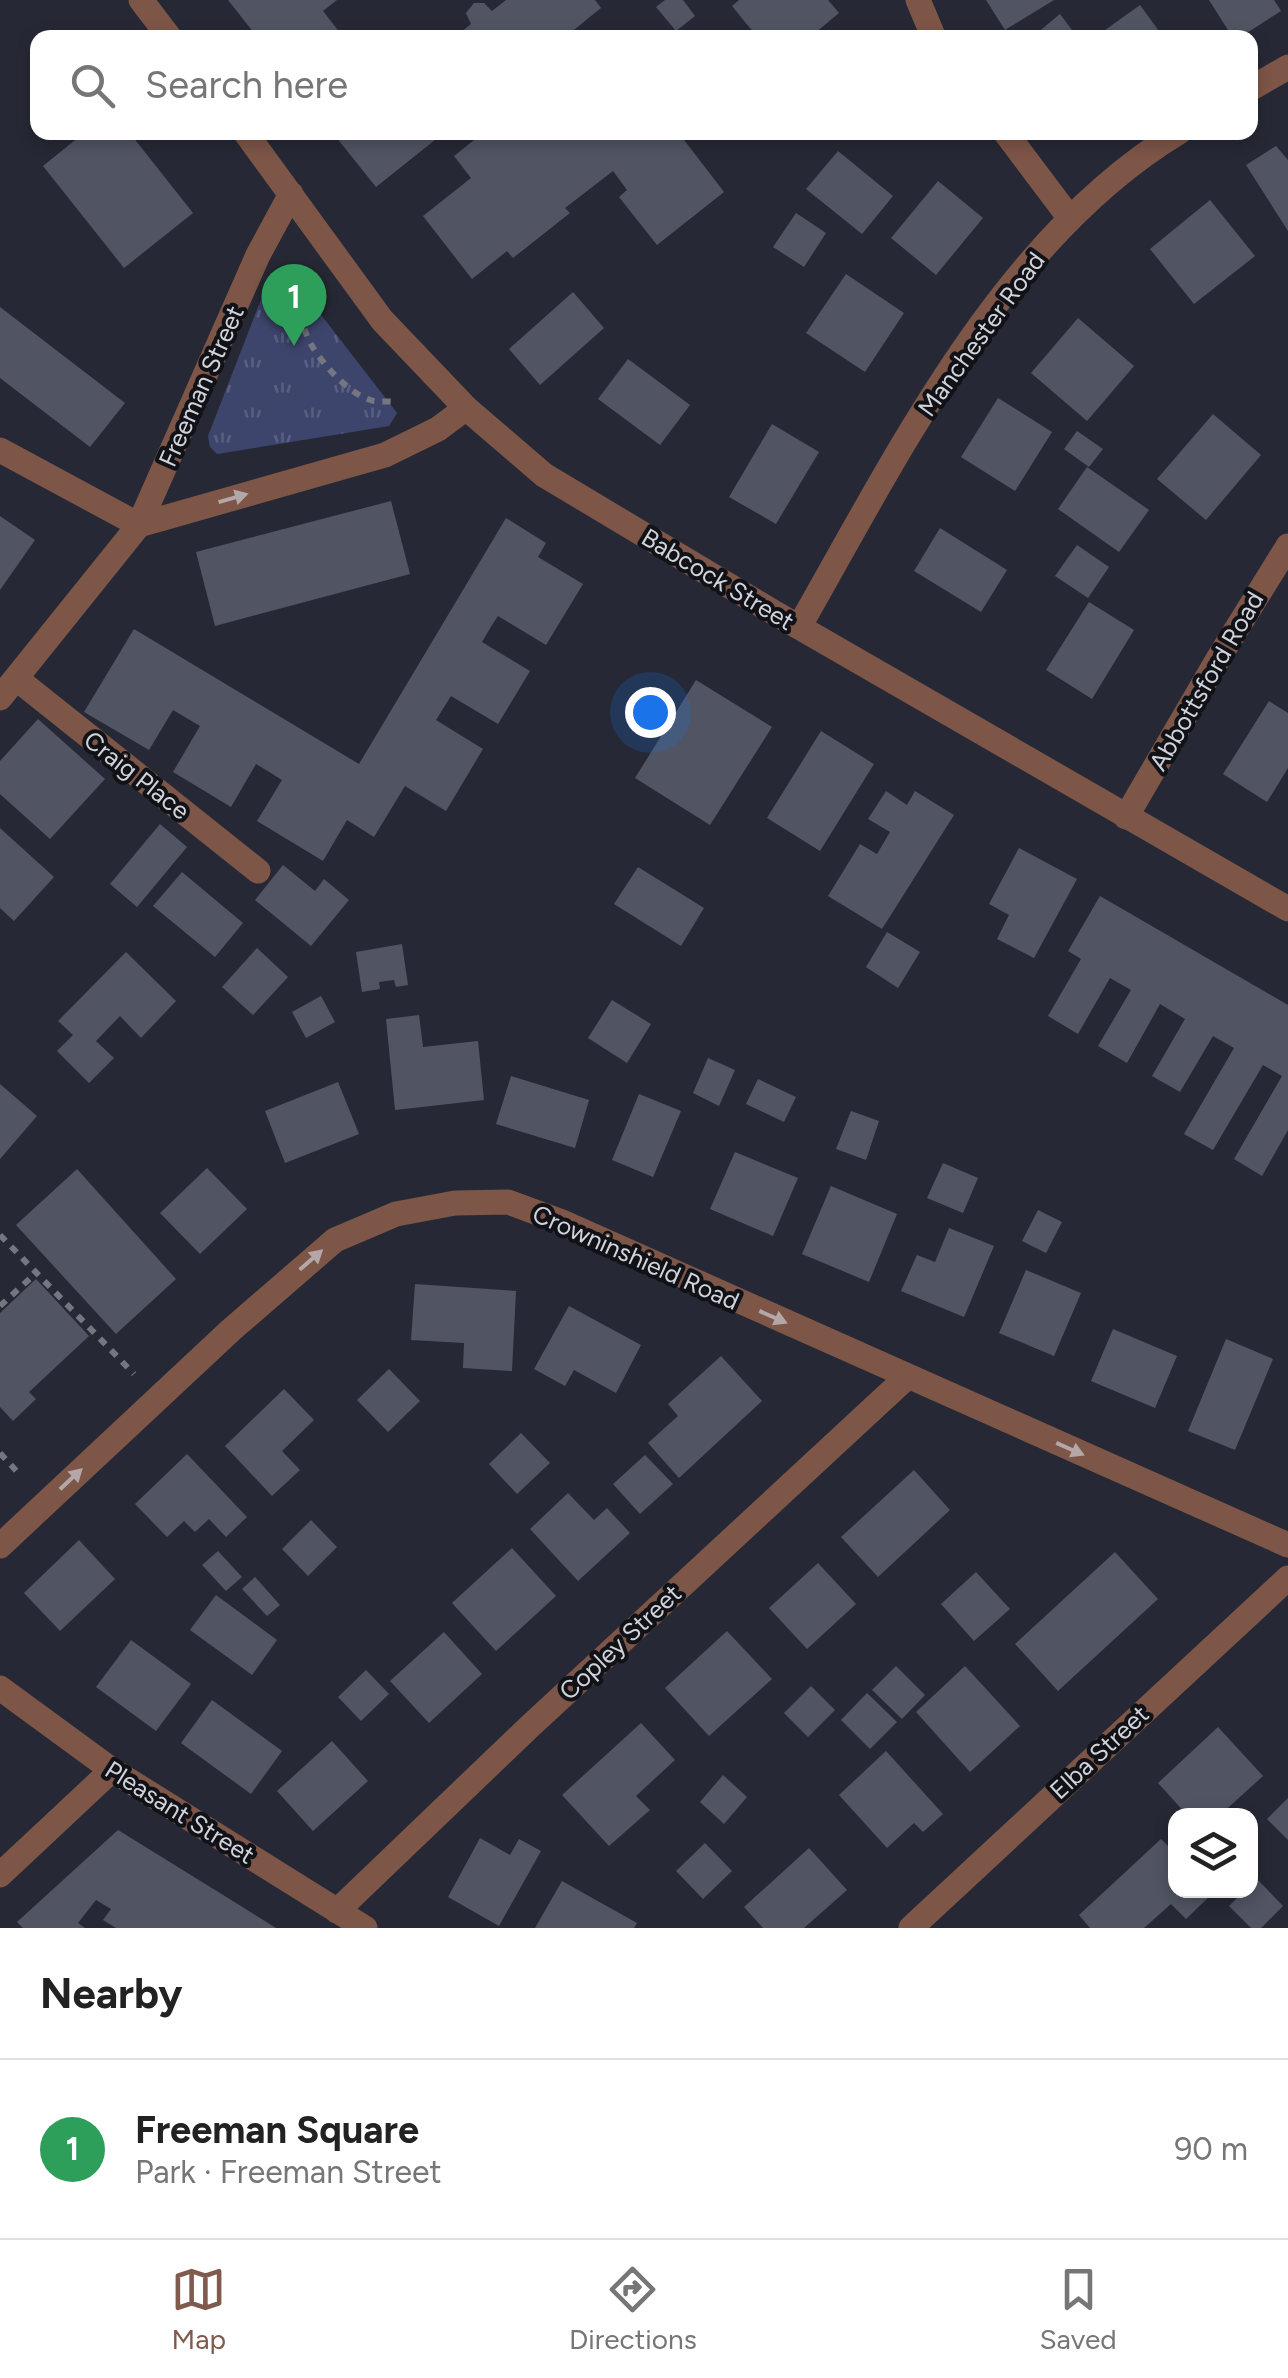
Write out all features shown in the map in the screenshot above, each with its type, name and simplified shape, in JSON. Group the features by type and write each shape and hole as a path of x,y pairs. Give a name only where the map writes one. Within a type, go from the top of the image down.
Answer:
{"street":[{"path":"141,0 164,30"},
{"path":"918,0 931,30"},
{"path":"1258,84 1288,67"},
{"name":"Babcock Street","path":"251,140 382,320 466,408 544,475 799,627 1288,908"},
{"path":"1011,140 1069,217"},
{"name":"Manchester Road","path":"799,627 934,392 1069,217 1166,140"},
{"name":"Freeman Street","path":"8,688 139,525 258,255 291,194"},
{"path":"0,450 139,525 386,455 438,429 466,408"},
{"name":"Abbottsford Road","path":"1126,817 1288,546"},
{"name":"Craig Place","path":"8,688 258,871"},
{"name":"Crowninshield Road","path":"0,1546 231,1330 334,1240 396,1214 456,1202 508,1202 562,1222 1288,1545"},
{"name":"Copley Street","path":"336,1911 527,1728 907,1377"},
{"name":"Elba Street","path":"912,1928 1288,1578"},
{"name":"Pleasant Street","path":"0,1688 112,1770 365,1928"},
{"path":"0,1876 112,1770"}],"path":[{"path":"305,281 301,302 307,335 323,360 352,390 371,401 397,402"},
{"path":"0,1235 134,1374"},
{"path":"0,1306 36,1273"},
{"path":"0,1453 20,1475"}],"green space":[{"path":"277,272 291,276 397,413 389,426 217,454 210,447 208,436 269,279"}],"building":[{"path":"228,0 337,0 323,11 338,30 252,30"},
{"path":"506,0 595,0 601,8 574,30 464,30 471,24 466,13 474,3 484,3 492,11"},
{"path":"665,0 683,0 695,16 675,30 656,7"},
{"path":"739,0 828,0 839,13 819,30 752,30 732,6"},
{"path":"986,0 1054,0 1005,30"},
{"path":"1209,0 1274,0 1281,11 1251,30 1228,30"},
{"path":"1140,5 1158,30 1105,30"},
{"path":"1060,14 1072,30 1041,30"},
{"path":"75,140 135,140 193,213 124,268 43,166"},
{"path":"338,140 435,140 376,187"},
{"path":"474,140 684,140 724,192 657,245 619,197 627,190 613,171 565,208 570,213 513,258 507,251 472,279 423,216 471,178 454,156"},
{"path":"1276,146 1288,160 1288,231 1246,165"},
{"path":"838,151 893,196 862,234 806,189"},
{"path":"938,181 983,218 936,275 891,238"},
{"path":"1210,200 1255,256 1194,304 1150,249"},
{"path":"796,213 826,233 804,267 773,247"},
{"path":"846,274 904,313 865,372 806,333"},
{"path":"573,292 604,328 540,385 509,349"},
{"path":"0,307 125,403 90,447 0,378"},
{"path":"1078,318 1134,366 1087,421 1031,373"},
{"path":"628,359 690,405 660,445 598,399"},
{"path":"998,398 1052,432 1015,491 961,457"},
{"path":"1213,414 1261,455 1206,520 1157,479"},
{"path":"772,424 819,452 776,524 729,497"},
{"path":"1077,431 1103,449 1089,467 1064,449"},
{"path":"1087,467 1149,510 1119,552 1058,509"},
{"path":"391,501 410,574 215,626 196,552"},
{"path":"0,516 35,540 0,590"},
{"path":"506,518 546,543 538,557 583,584 546,645 498,616 492,625 482,642 530,671 498,724 451,696 436,720 483,749 446,811 405,786 374,837 347,820 323,861 257,821 282,780 256,764 231,807 173,772 200,726 173,710 149,750 84,712 134,629 359,764"},
{"path":"940,528 1007,570 981,612 914,571"},
{"path":"1077,545 1109,567 1088,598 1055,576"},
{"path":"1089,602 1134,630 1092,699 1046,670"},
{"path":"696,680 772,727 710,825 635,778"},
{"path":"1269,701 1288,713 1288,768 1267,802 1223,774"},
{"path":"38,719 105,779 50,839 0,794 0,761"},
{"path":"821,731 874,764 820,851 767,818"},
{"path":"886,791 907,805 915,791 954,815 882,929 828,896 860,844 877,854 890,832 868,819"},
{"path":"160,824 187,847 137,907 110,884"},
{"path":"0,828 54,877 14,921 0,908"},
{"path":"1019,848 1077,879 1034,958 997,939 1009,915 989,904"},
{"path":"283,865 315,891 324,879 349,900 311,946 255,900"},
{"path":"638,867 704,908 681,946 614,904"},
{"path":"182,872 243,923 215,957 153,906"},
{"path":"1100,896 1288,1005 1288,1130 1262,1176 1234,1159 1282,1076 1263,1065 1213,1150 1184,1134 1234,1048 1213,1036 1180,1092 1152,1076 1185,1019 1160,1004 1127,1063 1098,1046 1131,990 1110,978 1078,1034 1048,1016 1081,959 1068,951"},
{"path":"887,932 920,952 898,988 866,967"},
{"path":"402,944 408,985 396,987 394,980 379,982 380,989 362,992 356,952"},
{"path":"257,948 288,977 253,1015 222,987"},
{"path":"126,952 176,1001 141,1038 120,1016 96,1041 114,1058 89,1083 57,1051 73,1035 58,1021"},
{"path":"321,996 335,1022 306,1038 292,1012"},
{"path":"612,1000 651,1024 627,1063 588,1038"},
{"path":"419,1015 423,1047 478,1041 484,1100 395,1110 386,1019"},
{"path":"708,1058 735,1070 719,1106 693,1093"},
{"path":"511,1076 589,1100 575,1148 496,1124"},
{"path":"758,1079 796,1097 784,1122 746,1104"},
{"path":"338,1082 359,1134 285,1163 265,1111"},
{"path":"0,1084 37,1116 0,1159"},
{"path":"639,1094 681,1111 653,1177 612,1160"},
{"path":"851,1111 879,1121 866,1160 836,1149"},
{"path":"735,1152 798,1178 773,1236 710,1209"},
{"path":"943,1163 978,1178 963,1213 927,1198"},
{"path":"207,1168 247,1209 200,1254 160,1213"},
{"path":"77,1169 176,1279 116,1334 16,1225"},
{"path":"831,1186 897,1214 869,1282 802,1254"},
{"path":"1038,1210 1062,1222 1046,1253 1022,1241"},
{"path":"949,1228 994,1246 964,1317 901,1291 917,1255 935,1262"},
{"path":"1026,1270 1081,1293 1054,1356 999,1333"},
{"path":"36,1279 89,1336 29,1392 36,1399 13,1421 0,1407 0,1313"},
{"path":"415,1284 516,1291 512,1371 463,1368 464,1343 411,1340"},
{"path":"569,1306 641,1345 616,1393 574,1370 565,1386 534,1369"},
{"path":"1113,1329 1177,1356 1155,1408 1091,1381"},
{"path":"1226,1339 1273,1359 1235,1450 1188,1431"},
{"path":"721,1356 762,1401 679,1478 648,1443 678,1416 668,1404"},
{"path":"389,1369 420,1401 388,1432 357,1400"},
{"path":"284,1389 314,1420 282,1451 300,1470 272,1496 225,1446"},
{"path":"521,1433 550,1463 517,1494 489,1464"},
{"path":"187,1454 247,1517 226,1537 209,1519 195,1532 184,1521 167,1537 135,1504"},
{"path":"645,1455 673,1484 640,1514 613,1484"},
{"path":"914,1470 950,1510 878,1577 841,1537"},
{"path":"568,1493 594,1520 607,1508 630,1533 578,1581 530,1529"},
{"path":"311,1520 337,1547 308,1576 282,1549"},
{"path":"79,1540 115,1579 60,1631 24,1593"},
{"path":"512,1548 556,1596 496,1651 452,1603"},
{"path":"218,1551 242,1577 226,1591 202,1565"},
{"path":"1115,1552 1158,1599 1058,1691 1015,1644"},
{"path":"818,1563 856,1604 807,1649 769,1608"},
{"path":"976,1572 1010,1609 974,1641 941,1604"},
{"path":"255,1577 280,1605 267,1616 242,1589"},
{"path":"216,1595 277,1640 252,1675 190,1630"},
{"path":"727,1631 772,1679 709,1736 665,1688"},
{"path":"444,1632 482,1674 429,1723 390,1681"},
{"path":"131,1640 191,1684 156,1731 96,1687"},
{"path":"896,1666 925,1695 902,1719 872,1690"},
{"path":"965,1666 1020,1726 970,1772 916,1712"},
{"path":"366,1670 389,1694 361,1721 338,1697"},
{"path":"811,1686 835,1710 808,1737 784,1713"},
{"path":"867,1693 897,1722 870,1749 841,1720"},
{"path":"212,1700 282,1751 251,1794 181,1743"},
{"path":"641,1723 675,1760 636,1796 650,1810 609,1846 562,1795"},
{"path":"1218,1727 1263,1776 1228,1808 1181,1808 1158,1783"},
{"path":"332,1741 368,1781 313,1831 277,1791"},
{"path":"886,1751 943,1814 923,1832 914,1823 887,1848 839,1795"},
{"path":"723,1775 747,1797 724,1824 700,1802"},
{"path":"1288,1798 1288,1840 1267,1819"},
{"path":"118,1830 276,1928 116,1928 103,1920 111,1909 96,1900 78,1923 85,1928 23,1928 17,1922"},
{"path":"480,1838 510,1855 519,1839 541,1851 499,1926 448,1897"},
{"path":"1161,1839 1168,1846 1168,1898 1208,1898 1186,1919 1171,1904 1144,1928 1090,1928 1079,1915"},
{"path":"705,1843 732,1871 703,1899 676,1871"},
{"path":"809,1848 847,1890 804,1928 763,1928 744,1907"},
{"path":"1258,1880 1283,1906 1261,1928 1251,1928 1229,1906 1237,1898 1258,1898"},
{"path":"562,1881 637,1923 634,1928 535,1928"}],"place":[{"name":"Freeman Square","path":"294,346"}]}
